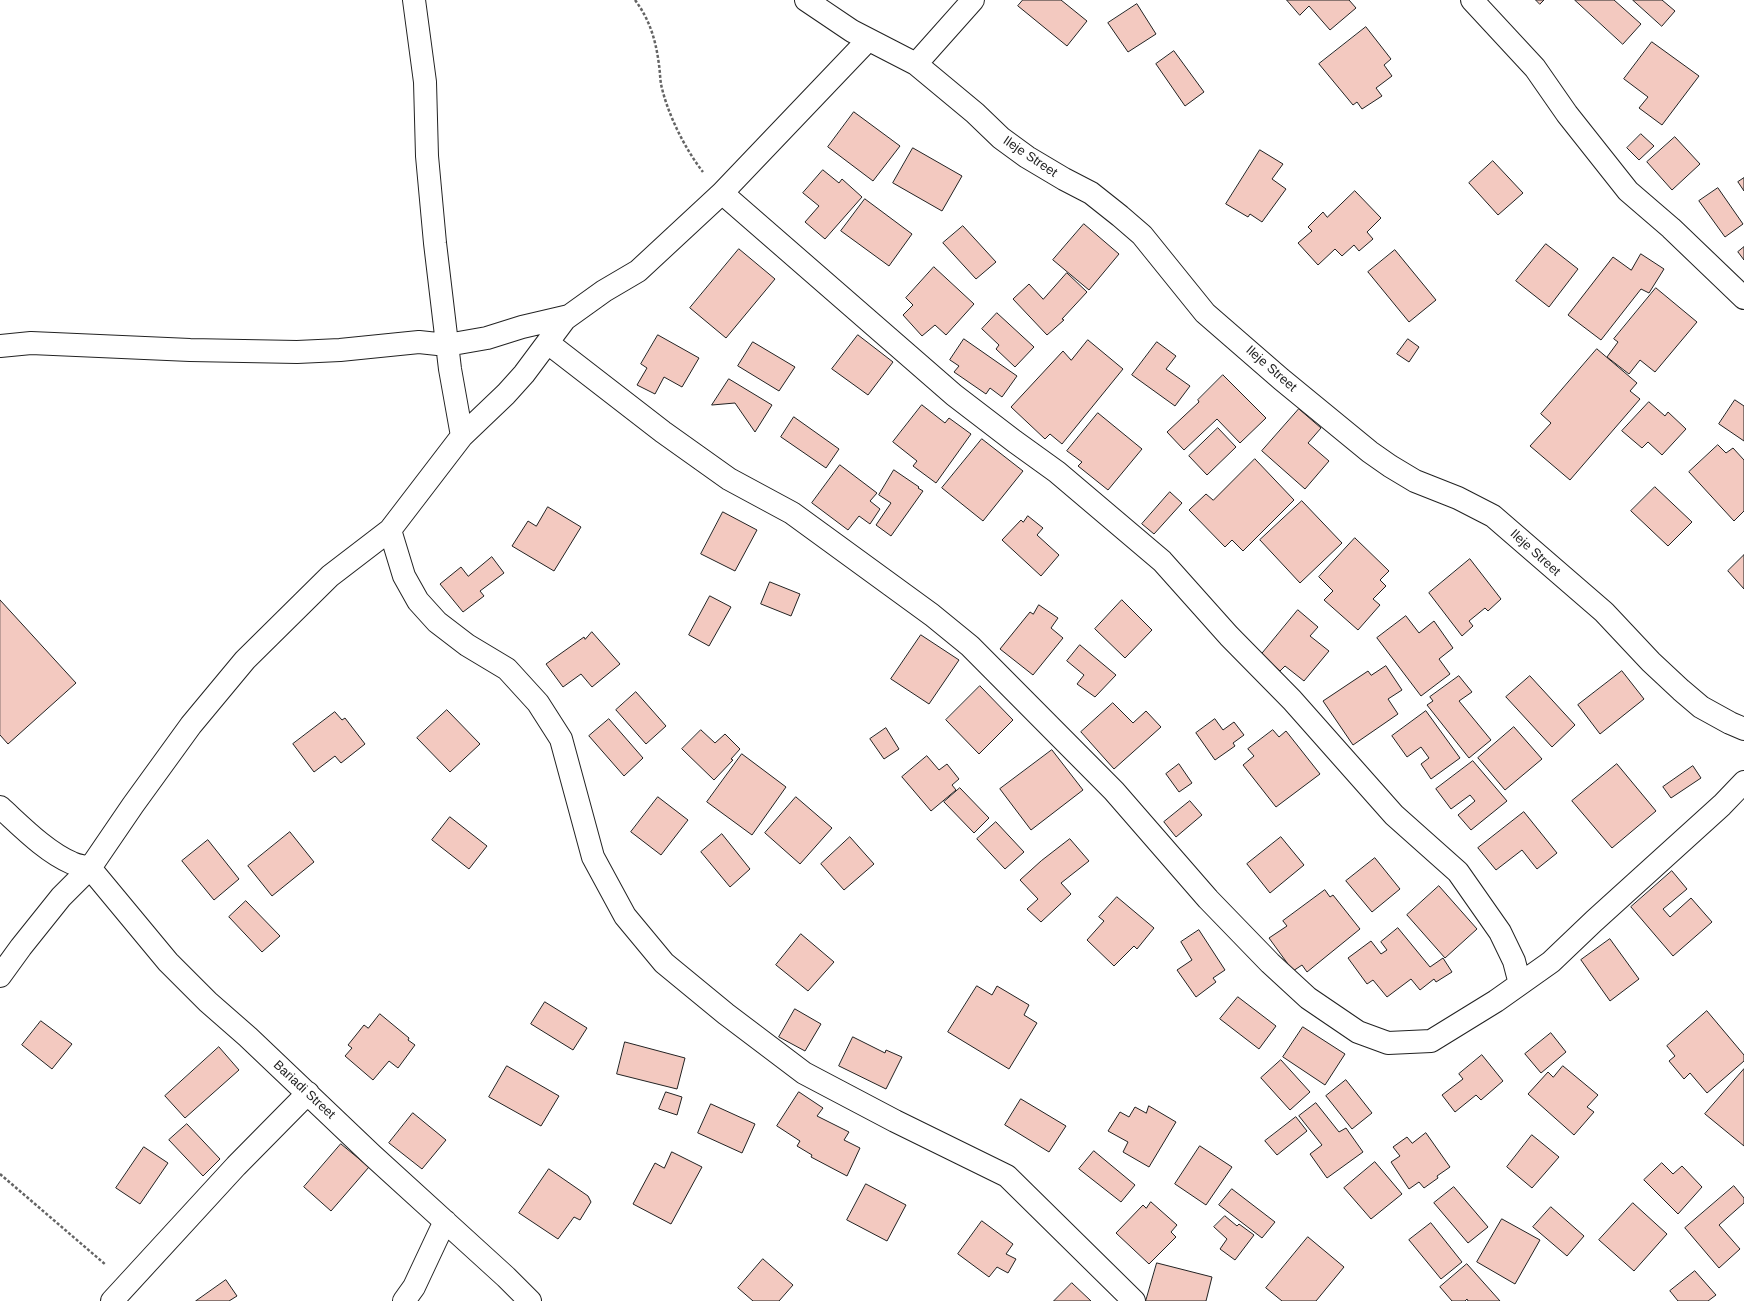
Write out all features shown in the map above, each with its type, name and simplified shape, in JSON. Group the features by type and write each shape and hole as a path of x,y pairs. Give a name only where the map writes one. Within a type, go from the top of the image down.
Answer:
{"street":[{"path":"414,0 424,82 432,216 447,345 462,436"},
{"name":"Ileje Street","path":"806,0 839,23 868,40 916,64 970,108 1001,138 1057,176 1091,194 1120,216 1142,236 1205,313 1281,379 1370,452 1390,466 1416,481 1458,498 1494,516 1604,612 1651,662 1680,690 1701,706 1730,723 1744,728"},
{"path":"916,64 973,0"},
{"path":"1472,0 1535,68 1567,114 1628,191 1671,228 1744,298"},
{"path":"0,976 61,897 90,868 133,804 191,725 245,660 330,576 390,530 462,436 506,394 541,354 569,316 604,291 638,271 722,193 868,40"},
{"path":"722,193 954,394 1014,441 1057,472 1162,561 1230,636 1292,700 1394,815 1458,872 1500,932 1514,961 1520,984"},
{"path":"0,346 31,343 190,350 297,352 340,350 419,342 447,345 487,338 522,327 569,316"},
{"path":"548,343 663,432 728,479 792,513 932,615 970,646 1114,791 1208,898 1270,963 1308,998 1358,1032 1388,1043 1431,1041 1461,1024 1551,962 1722,805 1744,782"},
{"path":"390,530 404,576 418,601 437,622 467,645 508,669 538,703 550,721 561,739 594,857 625,916 664,964 726,1014 804,1073 895,1121 1007,1176 1134,1301"},
{"path":"0,807 37,840 65,859 73,864 90,868"},
{"name":"Bariadi Street","path":"90,868 168,962 208,1002 308,1093 530,1301"},
{"path":"112,1301 236,1166 308,1093"},
{"path":"404,1301 414,1287 445,1221"}],"path":[{"path":"635,0 645,14 653,33 661,83 668,106 678,130 688,150 702,170 722,193"},
{"path":"0,1174 128,1283"}],"building":[{"path":"1023,0 1061,0 1087,21 1067,46 1018,6"},
{"path":"1287,0 1349,0 1356,8 1330,30 1309,6 1300,15"},
{"path":"1536,0 1544,0 1540,4"},
{"path":"1575,0 1614,0 1641,24 1623,44"},
{"path":"1633,0 1662,0 1675,11 1662,26"},
{"path":"1137,4 1156,34 1128,52 1108,23"},
{"path":"1366,27 1391,59 1384,65 1392,76 1376,88 1382,96 1362,109 1357,102 1353,105 1319,64"},
{"path":"1652,42 1699,76 1662,125 1639,108 1648,97 1624,79"},
{"path":"1174,51 1204,92 1185,106 1156,64"},
{"path":"854,112 900,146 873,181 828,147"},
{"path":"1641,134 1654,146 1639,160 1627,148"},
{"path":"1675,137 1700,164 1672,190 1647,162"},
{"path":"913,148 962,176 942,211 893,183"},
{"path":"1260,150 1283,164 1272,179 1286,189 1262,222 1250,214 1248,217 1226,204"},
{"path":"1493,161 1523,193 1498,215 1469,183"},
{"path":"823,170 839,183 842,179 862,197 825,239 805,222 819,206 803,193"},
{"path":"1744,178 1744,191 1738,182"},
{"path":"1718,188 1743,224 1725,237 1699,201"},
{"path":"1355,191 1381,218 1367,232 1373,239 1359,251 1354,245 1342,256 1335,249 1318,265 1298,243 1312,231 1308,227 1323,212 1327,217"},
{"path":"865,199 912,234 889,266 841,231"},
{"path":"1084,224 1119,254 1089,290 1053,260"},
{"path":"963,226 996,262 976,279 943,243"},
{"path":"1546,244 1578,269 1549,307 1516,281"},
{"path":"1744,247 1744,260 1738,252"},
{"path":"739,249 775,279 726,338 690,308"},
{"path":"1395,250 1436,300 1409,322 1368,272"},
{"path":"1641,254 1664,269 1649,293 1641,289 1601,340 1568,315 1613,257 1631,270"},
{"path":"934,267 974,304 946,335 935,325 922,336 903,315 913,305 906,298"},
{"path":"1067,273 1087,292 1062,319 1064,320 1047,335 1013,299 1029,284 1043,299"},
{"path":"1656,288 1697,322 1655,372 1640,360 1629,374 1607,357 1618,342 1614,339"},
{"path":"997,313 1034,347 1015,367 996,349 999,345 982,329"},
{"path":"658,335 699,358 682,387 664,377 655,394 637,385 647,368 641,364"},
{"path":"858,335 893,362 868,395 832,369"},
{"path":"964,339 1017,376 1002,397 990,388 986,394 954,372 959,366 950,360"},
{"path":"1408,339 1419,347 1409,362 1397,354"},
{"path":"1088,340 1123,369 1062,444 1050,434 1045,439 1011,407 1063,351 1071,360"},
{"path":"753,342 795,367 779,391 738,366"},
{"path":"1157,342 1176,356 1166,369 1190,386 1175,406 1132,375"},
{"path":"1597,349 1637,383 1630,391 1640,399 1570,480 1530,446 1551,423 1541,414"},
{"path":"1223,375 1266,418 1240,443 1217,419 1184,450 1167,432 1199,402 1198,400"},
{"path":"729,379 772,405 755,432 735,403 712,405"},
{"path":"1735,400 1744,406 1744,441 1719,424"},
{"path":"1649,402 1665,416 1668,412 1686,429 1662,455 1648,442 1642,448 1622,431"},
{"path":"922,405 945,423 949,418 971,434 936,483 913,466 917,461 893,442"},
{"path":"1299,409 1321,428 1308,443 1329,461 1305,489 1262,451"},
{"path":"1098,413 1142,449 1108,490 1078,466 1082,462 1067,451"},
{"path":"794,417 839,449 826,468 781,437"},
{"path":"1218,428 1236,447 1207,475 1189,456"},
{"path":"982,439 1023,471 983,521 942,488"},
{"path":"1718,445 1726,453 1733,448 1744,460 1744,511 1734,521 1689,472"},
{"path":"1255,459 1294,500 1243,551 1232,540 1225,547 1189,510 1206,494 1213,500"},
{"path":"840,465 877,493 870,501 880,509 870,524 859,516 848,530 812,503"},
{"path":"894,470 923,491 891,536 876,525 891,503 879,495"},
{"path":"1655,487 1692,522 1668,546 1631,511"},
{"path":"1170,492 1182,503 1154,534 1142,524"},
{"path":"1302,501 1342,543 1300,583 1260,540"},
{"path":"548,507 581,527 554,571 512,546 528,521 536,526"},
{"path":"723,512 757,530 735,571 701,554"},
{"path":"1028,516 1043,528 1037,535 1059,555 1041,576 1002,540 1021,520 1023,522"},
{"path":"1355,538 1389,571 1380,580 1386,586 1373,599 1380,605 1358,630 1324,600 1333,591 1319,577"},
{"path":"1744,555 1744,589 1728,571"},
{"path":"492,557 504,573 480,591 484,596 463,612 440,584 461,567 468,576"},
{"path":"1470,559 1501,599 1488,611 1485,608 1469,621 1473,626 1462,636 1429,593"},
{"path":"770,582 800,594 791,616 761,604"},
{"path":"710,596 731,607 709,646 689,635"},
{"path":"0,600 76,683 8,744 0,735"},
{"path":"1122,600 1152,630 1125,658 1095,629"},
{"path":"1039,605 1058,618 1051,628 1063,638 1033,675 1000,649 1030,612 1033,614"},
{"path":"1298,610 1318,627 1310,636 1329,651 1304,681 1285,666 1280,671 1261,655"},
{"path":"1406,616 1419,633 1434,621 1453,648 1439,659 1450,674 1421,696 1377,638"},
{"path":"592,632 620,664 592,687 581,674 563,687 546,664 584,637 585,639"},
{"path":"921,635 959,660 929,704 891,679"},
{"path":"1080,645 1116,675 1095,697 1077,684 1084,675 1067,661"},
{"path":"1386,666 1402,690 1388,699 1398,714 1353,745 1323,701 1368,671 1371,675"},
{"path":"1622,671 1644,699 1600,734 1578,705"},
{"path":"1459,676 1472,692 1459,701 1491,740 1469,758 1427,705 1433,701 1430,697"},
{"path":"1530,676 1575,725 1552,747 1506,697"},
{"path":"980,686 1013,720 979,754 946,720"},
{"path":"636,692 666,726 646,744 616,710"},
{"path":"1113,703 1133,723 1146,711 1161,727 1114,769 1081,732"},
{"path":"447,710 480,744 450,772 417,738"},
{"path":"1426,711 1460,758 1431,779 1421,764 1429,758 1421,747 1407,757 1392,736"},
{"path":"335,712 342,720 345,718 365,744 341,763 335,756 314,772 293,744"},
{"path":"609,719 643,758 624,776 589,736"},
{"path":"1215,719 1223,730 1234,722 1244,735 1233,743 1235,746 1215,760 1196,733"},
{"path":"1514,727 1542,759 1505,790 1478,758"},
{"path":"886,728 899,749 884,759 870,739"},
{"path":"701,730 715,743 725,734 740,749 731,759 733,760 714,780 682,749"},
{"path":"1273,730 1279,737 1286,731 1320,774 1276,807 1243,765 1254,756 1248,749"},
{"path":"1052,750 1083,790 1031,830 1000,789"},
{"path":"742,754 786,787 752,835 707,802"},
{"path":"927,756 939,770 947,764 959,779 952,785 956,790 931,811 902,777"},
{"path":"1473,761 1507,801 1471,830 1458,815 1475,801 1470,795 1451,809 1436,789"},
{"path":"1179,764 1192,783 1179,792 1166,774"},
{"path":"1617,764 1656,811 1612,848 1572,801"},
{"path":"1693,766 1701,778 1671,798 1663,787"},
{"path":"960,788 989,818 974,833 944,802"},
{"path":"658,797 688,820 661,855 631,832"},
{"path":"796,797 832,828 800,864 765,833"},
{"path":"1190,801 1202,815 1176,837 1164,822"},
{"path":"1524,812 1557,853 1537,869 1522,850 1496,870 1478,848"},
{"path":"450,817 487,846 469,869 432,840"},
{"path":"996,822 1024,852 1005,869 977,839"},
{"path":"290,832 314,862 272,896 248,866"},
{"path":"722,834 750,869 730,887 701,852"},
{"path":"850,837 874,864 844,890 821,864"},
{"path":"1281,837 1304,865 1270,893 1247,864"},
{"path":"1070,839 1089,861 1061,883 1071,894 1041,922 1027,909 1038,899 1020,880 1041,861"},
{"path":"208,840 239,879 214,900 182,861"},
{"path":"1375,858 1400,889 1372,912 1346,881"},
{"path":"1672,871 1687,889 1663,909 1670,917 1691,898 1712,922 1673,956 1631,907"},
{"path":"1439,886 1477,929 1445,958 1407,915"},
{"path":"1325,890 1330,897 1333,895 1360,929 1307,972 1302,965 1293,971 1269,938 1287,926 1283,921"},
{"path":"1117,897 1154,928 1137,949 1134,946 1114,966 1087,940 1104,921 1099,917"},
{"path":"246,901 280,936 262,952 229,917"},
{"path":"1398,928 1430,967 1443,958 1452,972 1436,982 1434,979 1420,990 1411,979 1387,997 1373,980 1367,984 1348,958 1371,941 1381,954 1387,950 1381,942"},
{"path":"1199,930 1225,970 1213,978 1216,982 1196,997 1177,970 1192,960 1181,942"},
{"path":"801,934 834,962 808,991 776,965"},
{"path":"1610,939 1639,979 1610,1001 1581,960"},
{"path":"977,986 992,995 997,986 1029,1005 1024,1015 1037,1023 1009,1069 948,1032"},
{"path":"1238,997 1276,1026 1259,1049 1220,1019"},
{"path":"545,1002 587,1028 573,1050 531,1024"},
{"path":"795,1009 821,1024 805,1051 779,1037"},
{"path":"1707,1011 1744,1055 1744,1061 1707,1093 1690,1073 1684,1079 1669,1061 1675,1056 1667,1046"},
{"path":"380,1014 409,1038 408,1040 415,1045 398,1068 389,1061 373,1080 345,1056 352,1048 348,1045 364,1025 368,1028"},
{"path":"41,1021 72,1044 52,1069 22,1045"},
{"path":"1303,1027 1345,1054 1325,1085 1283,1057"},
{"path":"1551,1033 1566,1052 1541,1073 1525,1054"},
{"path":"853,1037 885,1053 886,1050 902,1057 886,1089 839,1066"},
{"path":"625,1042 685,1058 677,1089 617,1074"},
{"path":"219,1047 239,1070 185,1118 165,1096"},
{"path":"1482,1055 1503,1081 1481,1100 1476,1095 1455,1112 1442,1095 1463,1079 1459,1074"},
{"path":"1281,1060 1310,1092 1290,1110 1261,1078"},
{"path":"507,1066 559,1096 541,1126 489,1097"},
{"path":"1563,1066 1598,1095 1587,1107 1594,1112 1574,1135 1528,1094 1548,1072 1553,1077"},
{"path":"1744,1069 1744,1146 1705,1114"},
{"path":"1346,1080 1372,1113 1352,1129 1326,1096"},
{"path":"666,1092 682,1097 677,1115 659,1109"},
{"path":"799,1092 823,1108 817,1116 849,1132 844,1140 860,1148 847,1176 811,1157 812,1155 797,1146 800,1141 777,1126"},
{"path":"1021,1099 1066,1126 1049,1152 1005,1125"},
{"path":"1316,1103 1339,1132 1346,1128 1363,1152 1327,1178 1310,1154 1322,1145 1299,1116"},
{"path":"711,1104 755,1124 742,1153 698,1133"},
{"path":"1149,1106 1176,1122 1149,1167 1123,1152 1128,1142 1108,1131 1120,1112 1129,1117 1135,1107 1146,1113"},
{"path":"413,1113 446,1140 422,1169 389,1143"},
{"path":"1296,1117 1307,1131 1277,1155 1265,1141"},
{"path":"187,1124 220,1159 203,1176 169,1140"},
{"path":"1426,1133 1450,1167 1424,1188 1419,1182 1409,1189 1391,1162 1400,1156 1393,1147 1407,1137 1412,1143"},
{"path":"1532,1135 1559,1157 1532,1188 1507,1167"},
{"path":"341,1144 369,1167 331,1211 304,1187"},
{"path":"1200,1146 1232,1167 1206,1205 1175,1184"},
{"path":"144,1147 168,1163 140,1204 116,1188"},
{"path":"1094,1151 1135,1185 1121,1202 1079,1169"},
{"path":"672,1152 702,1167 671,1224 633,1204 655,1163 664,1168"},
{"path":"1375,1162 1402,1194 1371,1219 1344,1188"},
{"path":"1662,1163 1673,1174 1682,1166 1702,1187 1678,1214 1644,1180"},
{"path":"549,1169 588,1196 591,1202 580,1220 574,1217 558,1239 519,1213"},
{"path":"866,1184 906,1205 887,1241 847,1220"},
{"path":"1734,1186 1744,1198 1744,1203 1719,1225 1740,1249 1719,1268 1685,1228"},
{"path":"1454,1187 1488,1227 1468,1243 1434,1203"},
{"path":"1232,1189 1275,1222 1262,1238 1219,1205"},
{"path":"1151,1202 1177,1225 1171,1232 1176,1237 1149,1264 1116,1233 1143,1205 1146,1208"},
{"path":"1633,1203 1667,1234 1634,1271 1599,1240"},
{"path":"1551,1207 1584,1236 1567,1256 1533,1227"},
{"path":"1225,1216 1237,1226 1239,1224 1254,1235 1235,1260 1220,1249 1227,1239 1214,1227"},
{"path":"1502,1219 1540,1240 1515,1284 1477,1262"},
{"path":"982,1221 1013,1244 1006,1254 1016,1259 1008,1273 997,1267 989,1277 958,1254"},
{"path":"1431,1223 1462,1262 1441,1279 1409,1240"},
{"path":"1308,1237 1344,1267 1316,1301 1282,1301 1266,1288"},
{"path":"763,1259 793,1285 779,1301 753,1301 738,1288"},
{"path":"1157,1263 1212,1277 1206,1301 1146,1301"},
{"path":"1467,1264 1500,1301 1468,1301 1467,1299 1465,1301 1452,1301 1440,1287"},
{"path":"1695,1271 1716,1295 1708,1301 1678,1301 1670,1291"},
{"path":"226,1280 237,1296 229,1301 196,1301"},
{"path":"1072,1283 1091,1301 1054,1301"}]}
